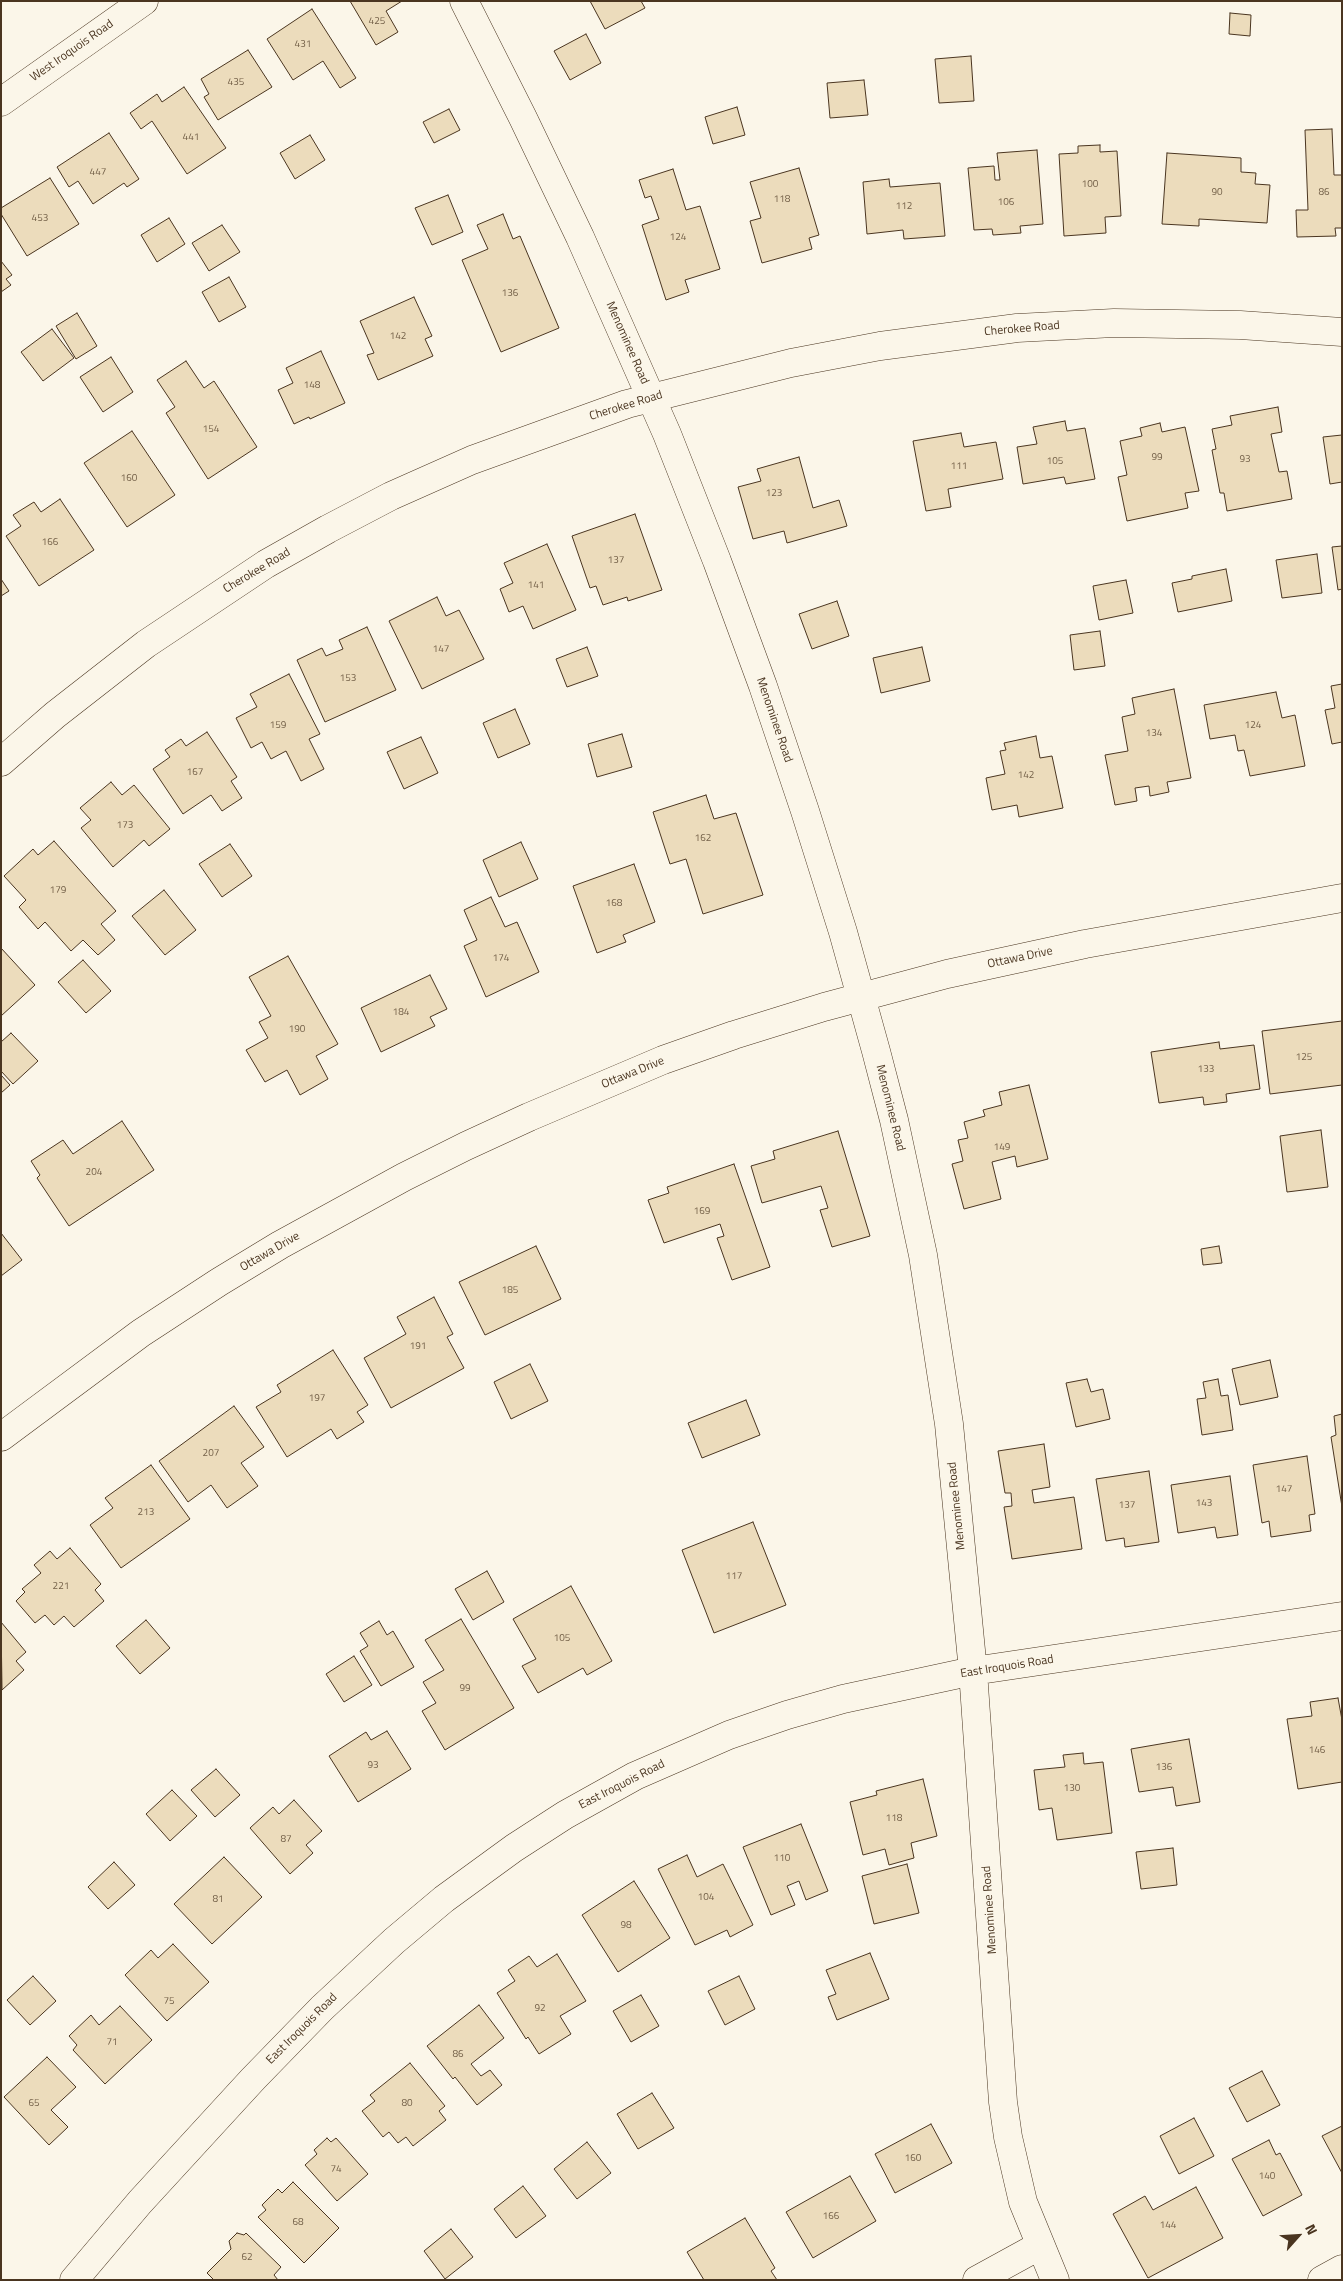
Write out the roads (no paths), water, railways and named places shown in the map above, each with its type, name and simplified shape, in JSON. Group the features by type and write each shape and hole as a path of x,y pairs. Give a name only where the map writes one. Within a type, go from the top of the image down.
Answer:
{"street":[{"name":"West Iroquois Road","path":"1,102 144,1"},
{"name":"Menominee Road","path":"464,1 576,228 651,398 717,561 763,686 805,811 861,997 892,1111 909,1187 936,1333 949,1424 973,1671 1003,2102 1015,2171 1023,2202 1039,2246 1055,2280"},
{"name":"Cherokee Road","path":"1,762 55,715 146,644 251,574 328,529 391,496 472,460 581,420 651,398 821,358 880,346 1017,328 1114,323 1240,325 1342,332"},
{"name":"Ottawa Drive","path":"1,1437 133,1339 219,1282 288,1241 404,1177 529,1117 662,1060 734,1035 861,997 947,974 1085,944 1342,898"},
{"name":"East Iroquois Road","path":"74,2280 140,2202 322,2008 394,1941 437,1905 514,1848 565,1815 635,1776 729,1735 786,1715 843,1699 973,1671 1342,1616"},
{"path":"977,2280 1039,2246"},
{"path":"1322,2280 1342,2269"}]}
